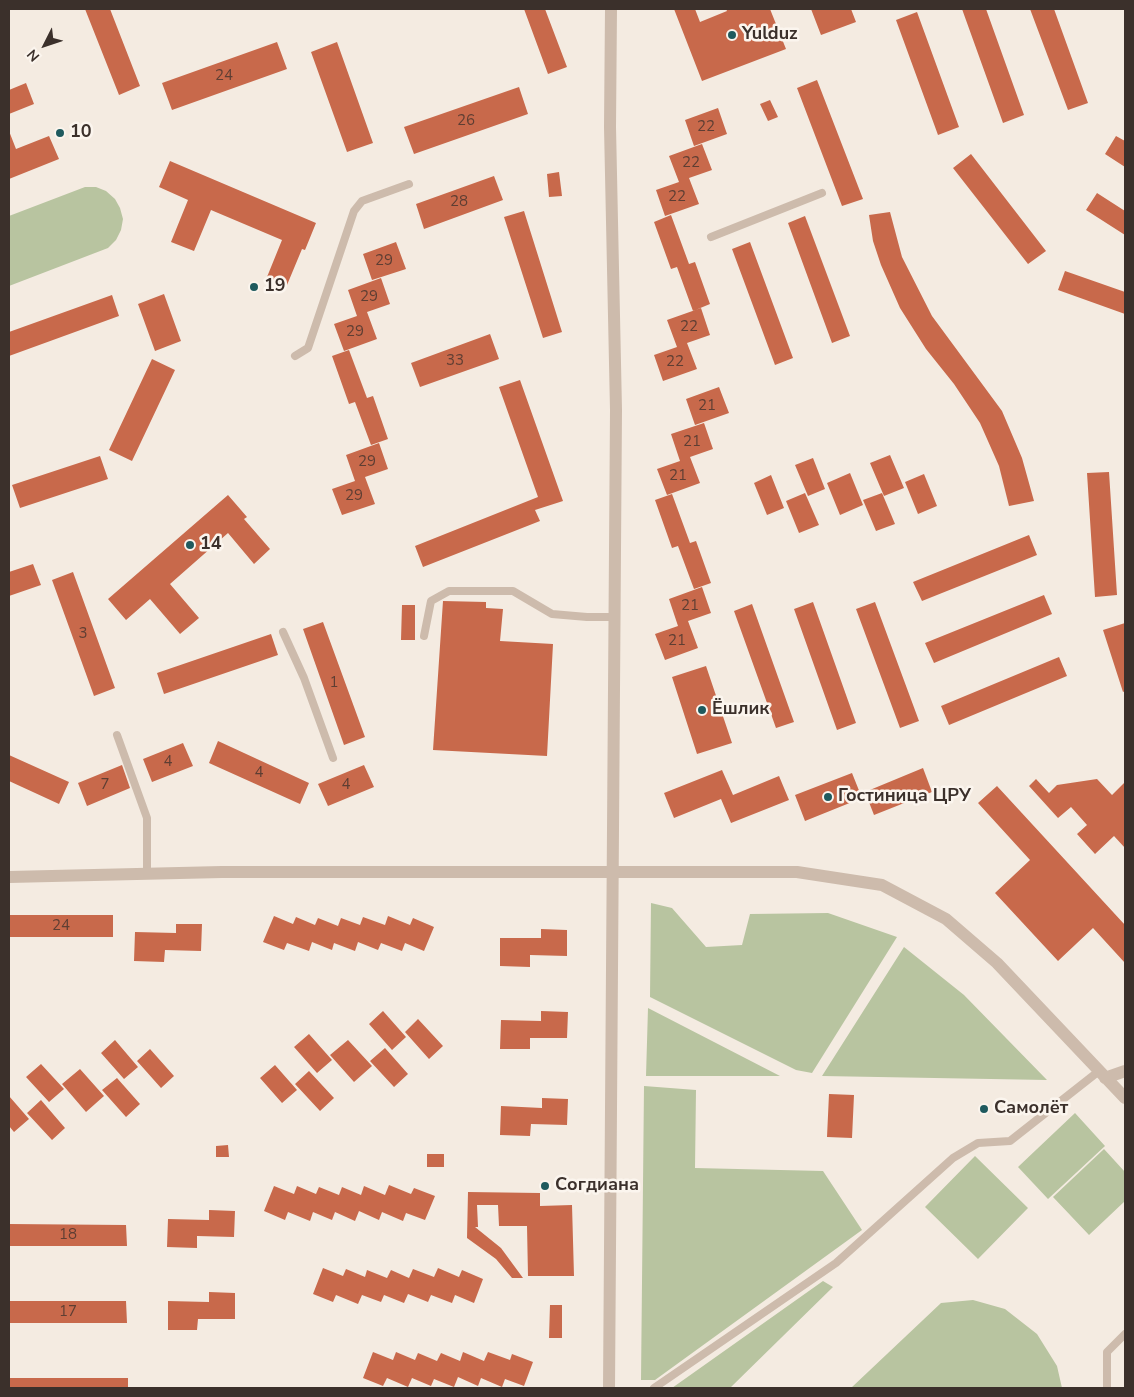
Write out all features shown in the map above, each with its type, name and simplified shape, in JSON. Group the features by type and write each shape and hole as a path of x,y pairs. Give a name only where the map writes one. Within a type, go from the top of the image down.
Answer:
{"street":[{"path":"609,1388 616,410 610,127 611,9"},
{"path":"9,877 147,874 797,872 882,885 946,919 997,963 1125,1098"},
{"path":"1102,1074 1125,1071"}],"lane":[{"path":"295,356 308,348 354,211 362,201 409,184"},
{"path":"711,237 822,193"},
{"path":"424,636 431,601 449,591 513,591 552,614 615,617"},
{"path":"283,632 304,678 333,758"},
{"path":"117,735 147,818 147,874"},
{"path":"654,1388 836,1262 953,1158 978,1143 1010,1141 1102,1074"},
{"path":"1107,1388 1108,1352 1125,1334"}],"green space":[{"path":"85,187 96,187 106,191 115,199 123,219 121,230 116,240 108,248 9,286 9,216"},
{"path":"651,903 672,908 706,947 742,945 750,914 828,913 897,937 812,1073 796,1070 650,997"},
{"path":"904,947 964,995 1047,1080 822,1076"},
{"path":"648,1008 780,1076 646,1076"},
{"path":"644,1086 696,1090 695,1168 823,1171 862,1230 655,1380 641,1380"},
{"path":"1075,1113 1105,1146 1048,1199 1018,1167"},
{"path":"1104,1149 1125,1172 1125,1201 1089,1235 1053,1197"},
{"path":"975,1156 1028,1208 978,1259 925,1207"},
{"path":"823,1281 833,1287 730,1388 672,1388"},
{"path":"973,1300 1005,1309 1037,1334 1057,1366 1062,1388 851,1388 941,1303"}],"building":[{"path":"85,9 110,9 140,86 119,95"},
{"path":"524,9 545,9 567,67 548,74"},
{"name":"Yulduz","path":"674,9 695,9 700,22 727,11 726,9 770,9 786,49 702,81"},
{"path":"811,9 851,9 856,22 821,35"},
{"path":"962,9 986,9 1024,115 1003,123"},
{"path":"1030,9 1054,9 1088,103 1068,110"},
{"path":"917,12 959,127 938,135 896,20"},
{"path":"277,42 287,69 172,110 162,83"},
{"path":"337,42 373,143 347,152 311,52"},
{"path":"817,80 863,199 842,206 797,88"},
{"path":"26,83 34,104 9,114 9,90"},
{"path":"519,87 528,114 414,154 404,127"},
{"path":"770,100 778,117 768,121 760,104"},
{"path":"718,108 727,134 694,146 685,120"},
{"path":"9,131 16,149 49,136 59,159 9,179"},
{"path":"1116,136 1125,141 1125,167 1105,154"},
{"path":"702,144 712,170 689,178 699,204 665,216 656,190 679,182 669,156"},
{"path":"971,154 1046,251 1028,264 953,168"},
{"path":"170,161 316,223 305,250 302,249 287,285 267,277 282,240 211,210 194,251 171,242 188,200 159,187"},
{"path":"559,172 562,196 549,197 547,174"},
{"path":"494,176 503,200 424,229 416,204"},
{"path":"1097,193 1125,211 1125,235 1086,210"},
{"path":"524,211 562,332 543,338 504,217"},
{"path":"890,212 902,257 932,316 1002,411 1022,458 1034,501 1009,506 999,466 980,423 954,384 926,349 900,308 881,265 873,241 869,215"},
{"path":"671,215 689,264 695,262 710,304 693,311 677,267 671,269 654,222"},
{"path":"805,216 850,336 832,343 788,223"},
{"path":"396,242 406,269 372,280 363,254"},
{"path":"750,242 793,358 775,365 732,249"},
{"path":"1065,271 1125,292 1125,314 1058,290"},
{"path":"381,278 390,304 367,312 377,339 344,351 334,324 357,316 348,290"},
{"path":"164,294 181,341 155,351 138,304"},
{"path":"112,295 119,316 9,356 9,332"},
{"path":"701,308 710,335 687,343 697,369 663,381 654,355 677,347 667,320"},
{"path":"490,334 499,359 420,387 411,363"},
{"path":"349,350 367,398 373,396 388,439 371,445 355,402 349,404 332,356"},
{"path":"152,359 175,370 132,461 109,450"},
{"path":"520,380 563,501 535,510 540,521 423,567 415,546 538,497 499,387"},
{"path":"719,387 729,413 695,425 686,399"},
{"path":"704,423 713,449 690,457 700,483 667,495 657,469 680,461 671,434"},
{"path":"379,443 388,469 365,477 375,504 342,515 332,489 355,481 346,455"},
{"path":"890,455 904,488 884,496 870,463"},
{"path":"100,456 108,479 20,508 12,485"},
{"path":"813,458 825,489 808,496 795,465"},
{"path":"1109,472 1117,595 1095,597 1087,473"},
{"path":"850,473 863,505 840,515 827,483"},
{"path":"924,474 937,506 918,514 905,482"},
{"path":"771,475 784,508 767,515 754,483"},
{"path":"805,493 819,525 799,533 786,501"},
{"path":"882,493 895,524 876,531 863,500"},
{"path":"672,494 690,543 696,541 711,583 694,589 678,546 672,548 655,500"},
{"path":"228,495 247,517 244,519 270,549 254,564 228,533 170,584 199,618 180,634 150,599 126,620 108,599"},
{"path":"1029,535 1037,555 922,601 913,582"},
{"path":"33,564 41,585 9,596 9,572"},
{"path":"73,572 115,688 94,696 52,580"},
{"path":"702,587 711,613 688,621 698,648 665,660 655,634 678,626 669,599"},
{"path":"1044,595 1052,614 934,663 925,643"},
{"path":"443,601 486,602 486,608 503,609 500,641 553,644 547,756 433,750"},
{"path":"813,602 856,723 837,730 794,609"},
{"path":"875,602 919,721 900,728 856,609"},
{"path":"752,604 794,722 776,728 734,611"},
{"path":"402,605 415,605 415,640 401,640"},
{"path":"323,622 365,737 344,745 303,629"},
{"path":"1125,623 1125,691 1123,692 1103,630"},
{"path":"271,634 278,655 164,694 157,673"},
{"path":"1059,657 1067,676 949,725 941,706"},
{"name":"Ёшлик","path":"706,666 732,743 697,754 672,677"},
{"path":"218,741 309,783 300,804 209,763"},
{"path":"183,743 193,766 152,782 143,759"},
{"path":"9,755 69,782 59,804 9,781"},
{"path":"122,765 130,788 87,806 78,783"},
{"path":"364,765 374,787 328,806 318,784"},
{"path":"923,768 932,792 874,815 865,792"},
{"path":"722,770 733,795 779,776 789,800 731,823 721,799 674,818 664,793"},
{"name":"Гостиница ЦРУ","path":"852,773 862,798 805,821 795,795"},
{"path":"1036,779 1049,793 1057,785 1097,779 1112,795 1125,782 1125,848 1114,836 1095,854 1077,834 1087,825 1071,807 1058,818 1029,786"},
{"path":"997,786 1125,925 1125,963 1093,928 1058,961 995,893 1030,860 978,803"},
{"path":"9,915 113,915 113,937 9,937"},
{"path":"274,916 293,924 296,917 315,925 318,918 338,926 341,918 360,925 363,917 385,925 388,916 410,925 413,918 434,927 424,951 405,943 402,951 381,943 378,950 358,942 355,951 334,943 332,950 312,942 309,951 287,943 284,950 263,942"},
{"path":"176,924 202,924 201,951 165,950 164,962 134,961 135,932 176,933"},
{"path":"541,929 567,930 567,956 530,955 530,967 500,966 500,938 541,938"},
{"path":"383,1011 406,1037 392,1050 369,1024"},
{"path":"541,1011 568,1012 567,1038 530,1038 530,1049 500,1049 501,1020 541,1021"},
{"path":"418,1019 443,1046 429,1059 405,1032"},
{"path":"309,1034 332,1060 317,1073 294,1047"},
{"path":"115,1040 138,1067 124,1079 101,1053"},
{"path":"348,1040 372,1066 354,1082 330,1055"},
{"path":"385,1048 408,1074 394,1087 370,1061"},
{"path":"150,1049 174,1076 161,1088 137,1061"},
{"path":"41,1064 64,1089 49,1102 26,1077"},
{"path":"275,1065 297,1090 282,1103 260,1078"},
{"path":"80,1069 104,1096 86,1112 62,1084"},
{"path":"309,1071 334,1098 320,1111 295,1084"},
{"path":"117,1078 140,1104 126,1117 102,1090"},
{"path":"829,1094 854,1095 852,1138 827,1137"},
{"path":"9,1096 29,1119 14,1132 9,1126"},
{"path":"542,1098 568,1099 567,1125 531,1124 530,1136 500,1135 501,1106 542,1108"},
{"path":"41,1100 65,1128 52,1140 27,1113"},
{"path":"228,1145 229,1157 216,1157 216,1146"},
{"path":"427,1154 444,1154 444,1167 427,1167"},
{"path":"389,1185 411,1194 414,1188 435,1196 425,1220 406,1213 403,1221 382,1212 379,1220 359,1211 355,1221 335,1212 332,1220 313,1212 310,1221 288,1212 285,1220 264,1211 274,1186 294,1194 297,1186 316,1194 319,1187 339,1195 342,1187 361,1195 364,1186 385,1195"},
{"path":"468,1192 540,1193 540,1206 572,1205 574,1276 528,1276 527,1226 499,1226 498,1205 477,1205 478,1227 475,1227 501,1248 523,1278 512,1278 496,1259 467,1238"},
{"path":"209,1210 235,1211 234,1237 197,1236 197,1248 167,1247 168,1219 209,1220"},
{"path":"9,1224 126,1225 127,1246 9,1246"},
{"path":"323,1268 343,1276 346,1269 365,1277 367,1270 387,1278 391,1270 409,1278 413,1269 434,1277 438,1268 459,1277 462,1270 483,1279 474,1303 455,1295 452,1303 431,1295 428,1302 408,1294 404,1303 384,1295 381,1302 362,1295 358,1304 336,1295 333,1302 313,1294"},
{"path":"209,1292 235,1293 235,1319 198,1319 197,1330 168,1330 168,1301 209,1302"},
{"path":"9,1301 126,1301 127,1323 9,1323"},
{"path":"550,1305 562,1305 562,1338 549,1338"},
{"path":"373,1352 393,1360 396,1352 415,1360 418,1353 437,1361 441,1353 460,1361 463,1352 484,1361 488,1352 510,1360 512,1354 533,1362 524,1386 505,1379 502,1387 481,1378 478,1386 458,1377 454,1387 434,1379 431,1386 412,1378 408,1387 387,1378 383,1386 363,1378"},
{"path":"9,1378 128,1378 128,1388 9,1388"}],"place":[{"name":"Yulduz","path":"732,35"},
{"name":"10","path":"60,133"},
{"name":"19","path":"254,287"},
{"name":"14","path":"190,545"},
{"name":"Ёшлик","path":"702,710"},
{"name":"Гостиница ЦРУ","path":"828,797"},
{"name":"Самолёт","path":"984,1109"},
{"name":"Согдиана","path":"545,1186"}]}
